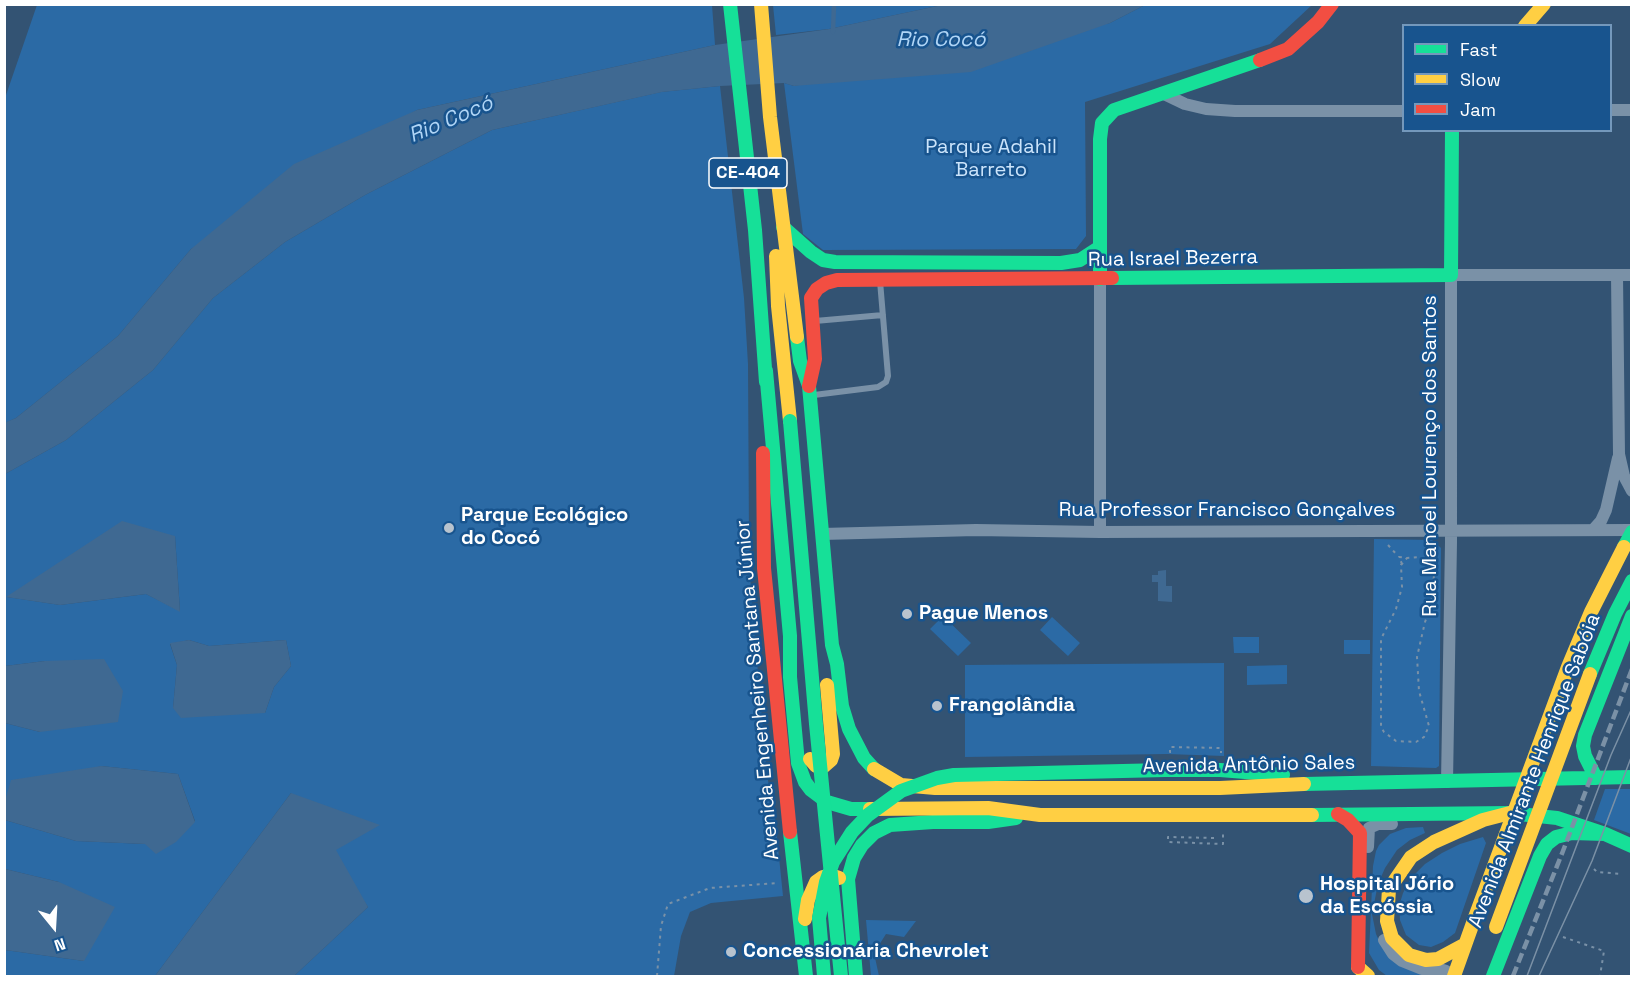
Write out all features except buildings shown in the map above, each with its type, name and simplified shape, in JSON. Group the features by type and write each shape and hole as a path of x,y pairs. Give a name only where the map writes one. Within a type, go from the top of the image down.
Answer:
{"main road":[{"name":"Avenida Engenheiro Santana Júnior","path":"730,4 755,230 766,371 762,495 764,567 779,732 806,976"},
{"name":"CE-404","path":"761,4 770,117 783,227"},
{"path":"1100,279 1102,123 1114,110 1248,65 1288,49 1318,22 1332,4"},
{"path":"1527,24 1544,4"},
{"name":"Rua Manoel Lourenço dos Santos","path":"1451,275 1452,132"},
{"path":"783,227 800,361 810,391 832,645 825,665 832,754 831,760 823,767 816,766 809,757 801,674 790,636"},
{"path":"783,227 775,270 841,976"},
{"name":"Rua Israel Bezerra","path":"783,227 811,252 823,260 835,262 1069,262 1090,255 1100,246"},
{"name":"Rua Israel Bezerra","path":"810,391 815,359 811,298 817,289 837,280 1451,275"},
{"path":"766,371 790,636 790,676 798,763 806,782 818,796 834,806 851,809 988,808 1040,815 1510,813 1557,818 1632,846"},
{"name":"Avenida Almirante Henrique Sabóia","path":"1454,976 1568,667 1632,531"},
{"name":"Avenida Almirante Henrique Sabóia","path":"1480,976 1568,740 1594,663 1632,581"},
{"path":"1596,778 1585,756 1585,735 1632,616"},
{"name":"Avenida Antônio Sales","path":"832,645 837,664 842,706 849,729 864,758 890,781 910,787 1220,788 1351,782 1632,777"},
{"path":"824,976 819,918 826,882 833,862 852,831 868,815 902,791 937,778 954,775 1220,770 1351,782"},
{"path":"1464,945 1438,959 1426,960 1409,956 1392,938 1389,929 1387,906 1389,889 1399,872 1412,857 1434,842 1484,820 1510,813"},
{"path":"1338,814 1348,820 1360,833 1361,973"},
{"path":"856,976 848,879 856,853 861,845 881,829 890,825 988,822 1040,815"},
{"path":"1493,976 1540,856 1547,844 1556,837 1572,833 1605,834"},
{"path":"803,946 808,900 816,882 823,877 837,877 850,895"}],"street":[{"path":"1162,93 1185,104 1206,109 1402,111"},
{"path":"1612,110 1632,110"},
{"name":"Rua Israel Bezerra","path":"1451,275 1632,275"},
{"name":"Rua Manoel Lourenço dos Santos","path":"1447,782 1451,531 1451,275"},
{"path":"1593,530 1601,521 1606,510 1618,454 1617,275"},
{"path":"1100,279 1100,531"},
{"path":"1618,454 1624,476 1632,491"},
{"name":"Rua Professor Francisco Gonçalves","path":"822,534 976,530 1632,531"},
{"path":"1378,976 1366,968 1370,828 1378,824 1452,823 1404,853 1386,880 1380,893 1378,908 1378,923 1382,937 1393,954 1412,966 1446,971 1445,976"}],"lane":[{"path":"810,391 878,387 886,382 888,376 880,280"},
{"path":"795,318 811,321 883,315"}],"path":[{"path":"1387,544 1398,544"},
{"path":"1399,556 1419,557 1432,569 1434,574 1431,606 1417,657 1419,691 1429,726 1424,737 1416,742 1396,741 1381,727 1381,639 1396,609 1400,595 1402,564 1399,556"},
{"path":"1402,564 1407,558"},
{"path":"1437,573 1437,596"},
{"path":"1181,753 1170,752 1170,747 1221,748 1220,770"},
{"path":"1214,838 1168,837 1168,842 1223,844 1224,816"},
{"path":"1594,869 1597,872 1622,874"},
{"path":"657,976 662,926 668,904 710,888 778,882 778,888"},
{"path":"1563,937 1604,951 1600,976"}],"green space":[{"path":"37,5 712,5 715,45 417,110 191,249 118,336 16,418 5,423 5,98"},
{"path":"773,5 942,5 829,29 776,35"},
{"name":"Parque Adahil Barreto","path":"1145,5 1312,5 1270,44 1085,102 1086,236 1076,249 823,250 803,234 784,83 794,86 1110,23"},
{"name":"Parque Ecológico do Cocó","path":"720,86 744,298 748,364 751,593 767,776 774,808 783,896 711,903 690,912 681,936 674,976 294,976 368,907 291,793 155,976 5,976 5,950 84,961 59,882 5,869 5,820 76,841 145,844 195,821 178,774 101,766 5,801 5,723 40,732 45,661 5,666 5,474 66,440 153,370 213,298 285,242 365,195 492,130 661,92","holes":["175,536 180,611 146,594 60,605 7,597","189,640 209,646 286,640 291,666 274,687 265,713 173,708 177,665 170,644"]},
{"path":"1374,539 1432,540 1441,548 1439,766 1436,768 1371,766"},
{"path":"943,616 971,643 958,656 930,629"},
{"path":"1052,617 1080,643 1068,656 1040,630"},
{"path":"1233,637 1259,637 1259,653 1234,653"},
{"path":"1344,640 1370,640 1370,654 1344,654"},
{"path":"1224,663 1224,756 1167,754 965,757 965,665"},
{"path":"1287,665 1287,684 1247,685 1247,666"},
{"path":"1605,789 1631,789 1631,834 1594,820"},
{"path":"1423,827 1425,833 1410,840 1397,850 1385,868 1378,884 1372,914 1381,945 1439,976 1387,976 1379,970 1369,953 1373,866 1376,851 1390,834 1406,828"},
{"path":"1483,837 1486,843 1455,933 1431,947 1419,945 1406,935 1400,920 1399,906 1411,878 1425,864 1442,853 1460,844"},
{"path":"866,920 916,921 904,937 886,934 874,953 879,976 871,976"}],"water":[{"name":"Rio Cocó","path":"942,5 1145,5 1110,23 971,72 794,86 784,83 662,92 492,130 365,195 285,242 213,298 153,370 66,440 5,474 4,423 16,418 118,336 191,249 294,164 417,110 715,45 829,29"},
{"path":"122,521 175,536 180,612 146,594 60,605 6,597"},
{"path":"1166,570 1166,586 1172,586 1172,602 1158,601 1158,582 1152,582 1152,575 1158,575 1158,571"},
{"path":"189,640 209,646 286,640 291,666 274,687 265,713 181,718 173,708 177,665 170,643"},
{"path":"104,659 123,691 118,722 40,732 5,723 5,666 45,661"},
{"path":"101,766 178,774 195,822 176,842 156,854 145,844 76,841 5,820 5,801 11,780"},
{"path":"291,793 380,825 336,850 368,907 294,976 155,976"},
{"path":"5,869 59,882 115,907 84,961 5,950"}],"waterway":[{"path":"833,32 834,4"}],"tram line":[{"path":"1527,976 1611,755 1632,708"},
{"path":"1539,976 1592,861 1632,755"}],"railway":[{"path":"1513,976 1632,669"}],"traffic: fast":[{"path":"730,4 755,230 766,382"},
{"path":"1100,279 1102,123 1114,110 1260,60"},
{"path":"1112,278 1451,275 1452,132"},
{"path":"783,227 811,252 823,260 835,262 1061,263 1080,260 1100,247"},
{"path":"797,337 800,361 809,386 832,645 837,664 842,706 849,729 864,758 874,769"},
{"path":"766,371 790,636 790,677 798,763 805,782 811,790 827,802 851,809 870,809"},
{"path":"790,421 816,724 841,976"},
{"path":"1624,547 1632,532"},
{"path":"1590,674 1615,614 1632,581"},
{"path":"1596,778 1585,756 1583,746 1585,735 1632,616"},
{"path":"1165,770 1220,770 1283,775"},
{"path":"824,976 819,918 826,882 833,862 852,832 868,815 901,791 937,778 954,775 1165,770"},
{"path":"1304,784 1632,777"},
{"path":"1312,815 1510,813 1557,818 1632,846"},
{"path":"856,976 848,879 854,858 862,845 874,833 890,825 988,822 1016,818"},
{"path":"790,832 806,976"},
{"path":"1493,976 1540,856 1547,844 1556,837 1572,833 1605,834"}],"traffic: slow":[{"path":"761,4 770,117 797,337"},
{"path":"1527,24 1544,4"},
{"path":"776,256 778,306 790,421"},
{"path":"1474,920 1568,667 1591,612 1624,547"},
{"path":"1496,927 1590,674"},
{"path":"810,759 816,766 823,767 831,760 833,754 827,685"},
{"path":"874,769 901,785 935,788 1220,788 1304,784"},
{"path":"870,809 988,808 1040,815 1312,815"},
{"path":"1464,945 1438,959 1426,960 1409,955 1392,938 1387,921 1389,889 1411,857 1434,842 1483,820 1510,813"},
{"path":"805,919 808,900 816,882 823,877 839,878"},
{"path":"1454,976 1474,920"},
{"path":"1358,967 1368,976"}],"traffic: jam":[{"path":"1260,60 1288,49 1318,22 1332,4"},
{"path":"809,386 815,359 811,298 817,289 826,283 837,280 1112,278"},
{"path":"763,453 764,568 790,832"},
{"path":"1338,814 1348,820 1360,833 1358,967"}],"place":[{"name":"Parque Ecológico do Cocó","path":"449,528"},
{"name":"Pague Menos","path":"907,614"},
{"name":"Frangolândia","path":"937,706"},
{"name":"Hospital Jório da Escóssia","path":"1306,896"},
{"name":"Concessionária Chevrolet","path":"731,952"}]}
